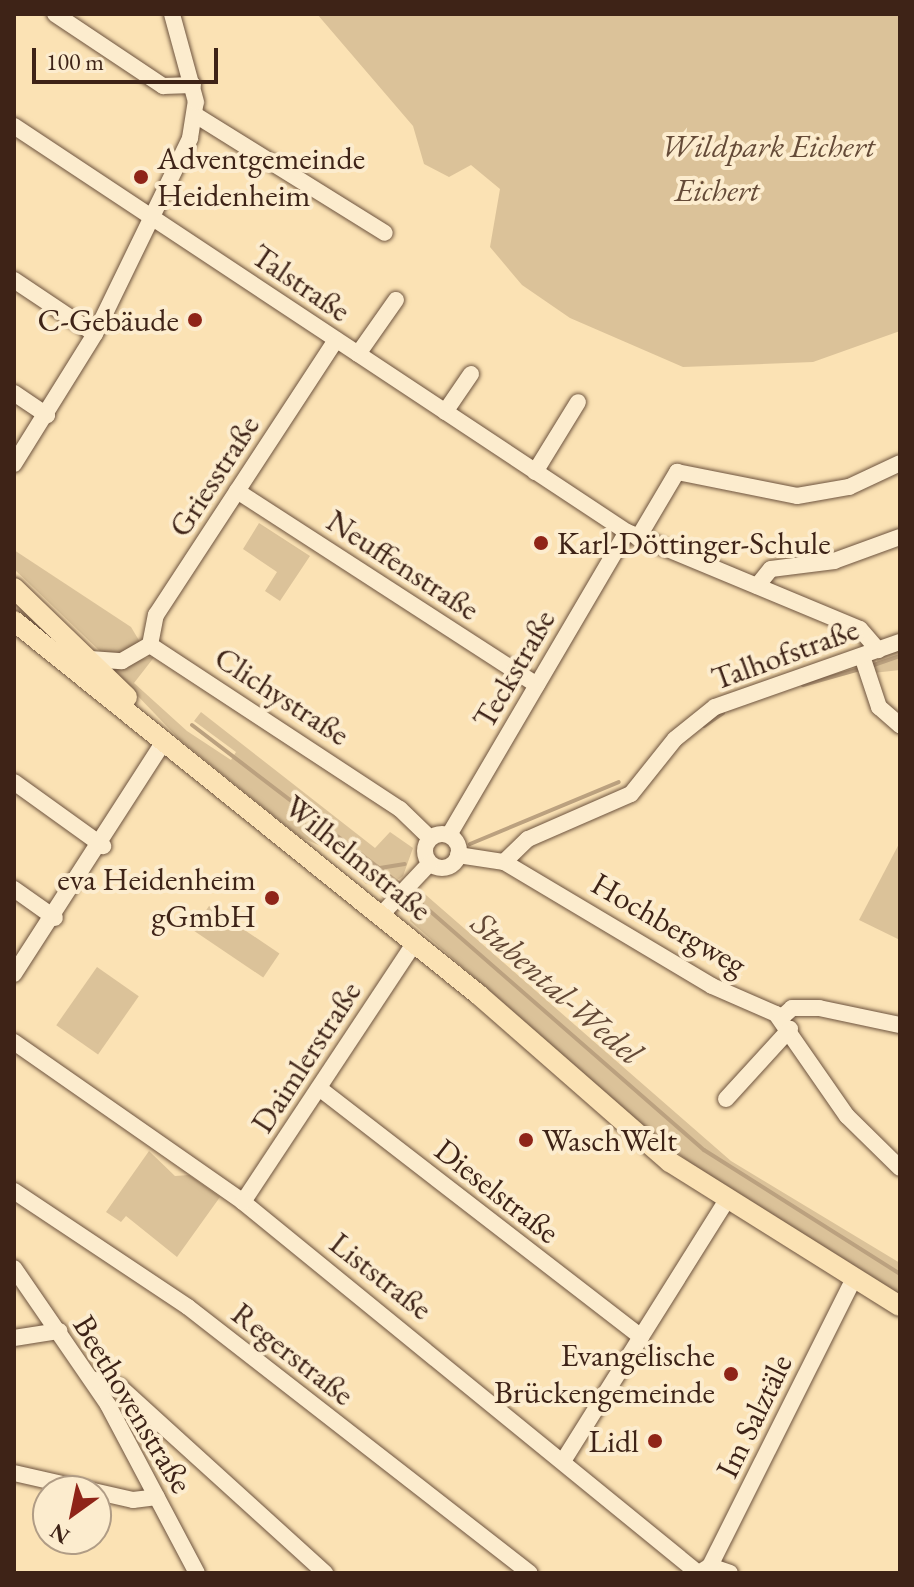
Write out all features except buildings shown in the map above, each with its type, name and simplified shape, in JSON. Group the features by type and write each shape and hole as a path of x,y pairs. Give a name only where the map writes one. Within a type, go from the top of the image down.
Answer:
{"main road":[{"path":"14,588 90,659 160,736"},
{"name":"Wilhelmstraße","path":"14,621 415,942 670,1162 726,1201 900,1306"}],"street":[{"path":"55,14 157,83 193,85"},
{"path":"14,464 95,334 154,219 197,116 193,85 172,14"},
{"path":"197,116 385,233"},
{"name":"Talstraße","path":"14,126 633,535 860,629 868,661"},
{"path":"14,280 95,334"},
{"name":"Talstraße","path":"358,354 396,300"},
{"name":"Griesstraße","path":"150,645 148,628 336,340"},
{"path":"445,412 471,374"},
{"path":"14,393 47,415"},
{"path":"535,472 578,402"},
{"name":"Teckstraße","path":"449,835 537,685 677,472 797,496 849,487 900,463"},
{"name":"Neuffenstraße","path":"237,491 537,685"},
{"path":"757,586 771,569 842,559 900,537"},
{"name":"Talhofstraße","path":"504,862 528,839 631,794 675,739 715,707 868,661 900,642"},
{"path":"90,659 122,661 150,645"},
{"name":"Clichystraße","path":"150,645 393,804 430,838"},
{"path":"868,661 882,712 900,725"},
{"path":"14,974 103,846 160,736"},
{"path":"14,782 103,846"},
{"path":"381,915 430,863 430,838 449,835 458,855"},
{"path":"430,863 449,867 458,855"},
{"path":"458,855 504,862"},
{"name":"Hochbergweg","path":"504,862 712,986 786,1024"},
{"path":"14,889 55,918"},
{"name":"Daimlerstraße","path":"243,1202 415,942"},
{"path":"726,1099 786,1024 792,1008 819,1008 900,1025"},
{"path":"786,1024 835,1100 900,1168"},
{"name":"Liststraße","path":"14,1042 243,1202 703,1571"},
{"name":"Dieselstraße","path":"319,1088 641,1337"},
{"name":"Regerstraße","path":"14,1191 176,1298 530,1573"},
{"path":"565,1458 726,1201"},
{"name":"Beethovenstraße","path":"14,1268 91,1379 197,1573"},
{"name":"Im Salztäle","path":"703,1571 771,1446 854,1278"},
{"path":"14,1338 59,1331"},
{"path":"91,1379 120,1387 325,1573"},
{"path":"14,1473 133,1500 157,1497"},
{"path":"703,1571 730,1573"}],"green space":[{"name":"Eichert","path":"317,14 900,14 900,331 813,362 683,367 570,318 522,285 490,247 500,189 471,165 449,177 424,164 413,126"},
{"path":"259,523 310,556 280,601 265,591 277,572 243,549"},
{"path":"14,550 131,627 140,642 125,655 104,655 14,569"},
{"path":"900,647 900,670 873,673 879,656"},
{"path":"155,656 134,683 187,731 231,760 236,752 194,721 201,712 375,848 390,832 413,848 403,876 388,887 366,884 337,853 300,837 179,739 110,667"},
{"path":"900,842 900,940 859,920"},
{"path":"419,889 731,1161 900,1263 900,1297 735,1196 656,1137 410,921"},
{"path":"209,906 279,954 263,978 193,930"},
{"path":"97,967 139,996 98,1054 56,1025"},
{"path":"149,1151 175,1176 189,1175 220,1197 177,1257 126,1216 121,1222 106,1212"}],"waterway":[{"path":"868,667 900,656"},
{"path":"803,685 860,669"},
{"path":"704,726 723,713"},
{"name":"Stubental-Wedel","path":"192,725 401,885"},
{"path":"470,844 619,782"},
{"path":"380,868 405,864"},
{"name":"Stubental-Wedel","path":"407,891 704,1150 900,1274"}],"place":[{"name":"Adventgemeinde Heidenheim","path":"141,177"},
{"name":"C-Gebäude","path":"195,320"},
{"name":"Karl-Döttinger-Schule","path":"541,543"},
{"name":"eva Heidenheim gGmbH","path":"272,898"},
{"name":"WaschWelt","path":"526,1140"},
{"name":"Evangelische Brückengemeinde","path":"731,1374"},
{"name":"Lidl","path":"655,1441"}],"park label":[{"name":"Wildpark Eichert","path":"768,146"}]}
